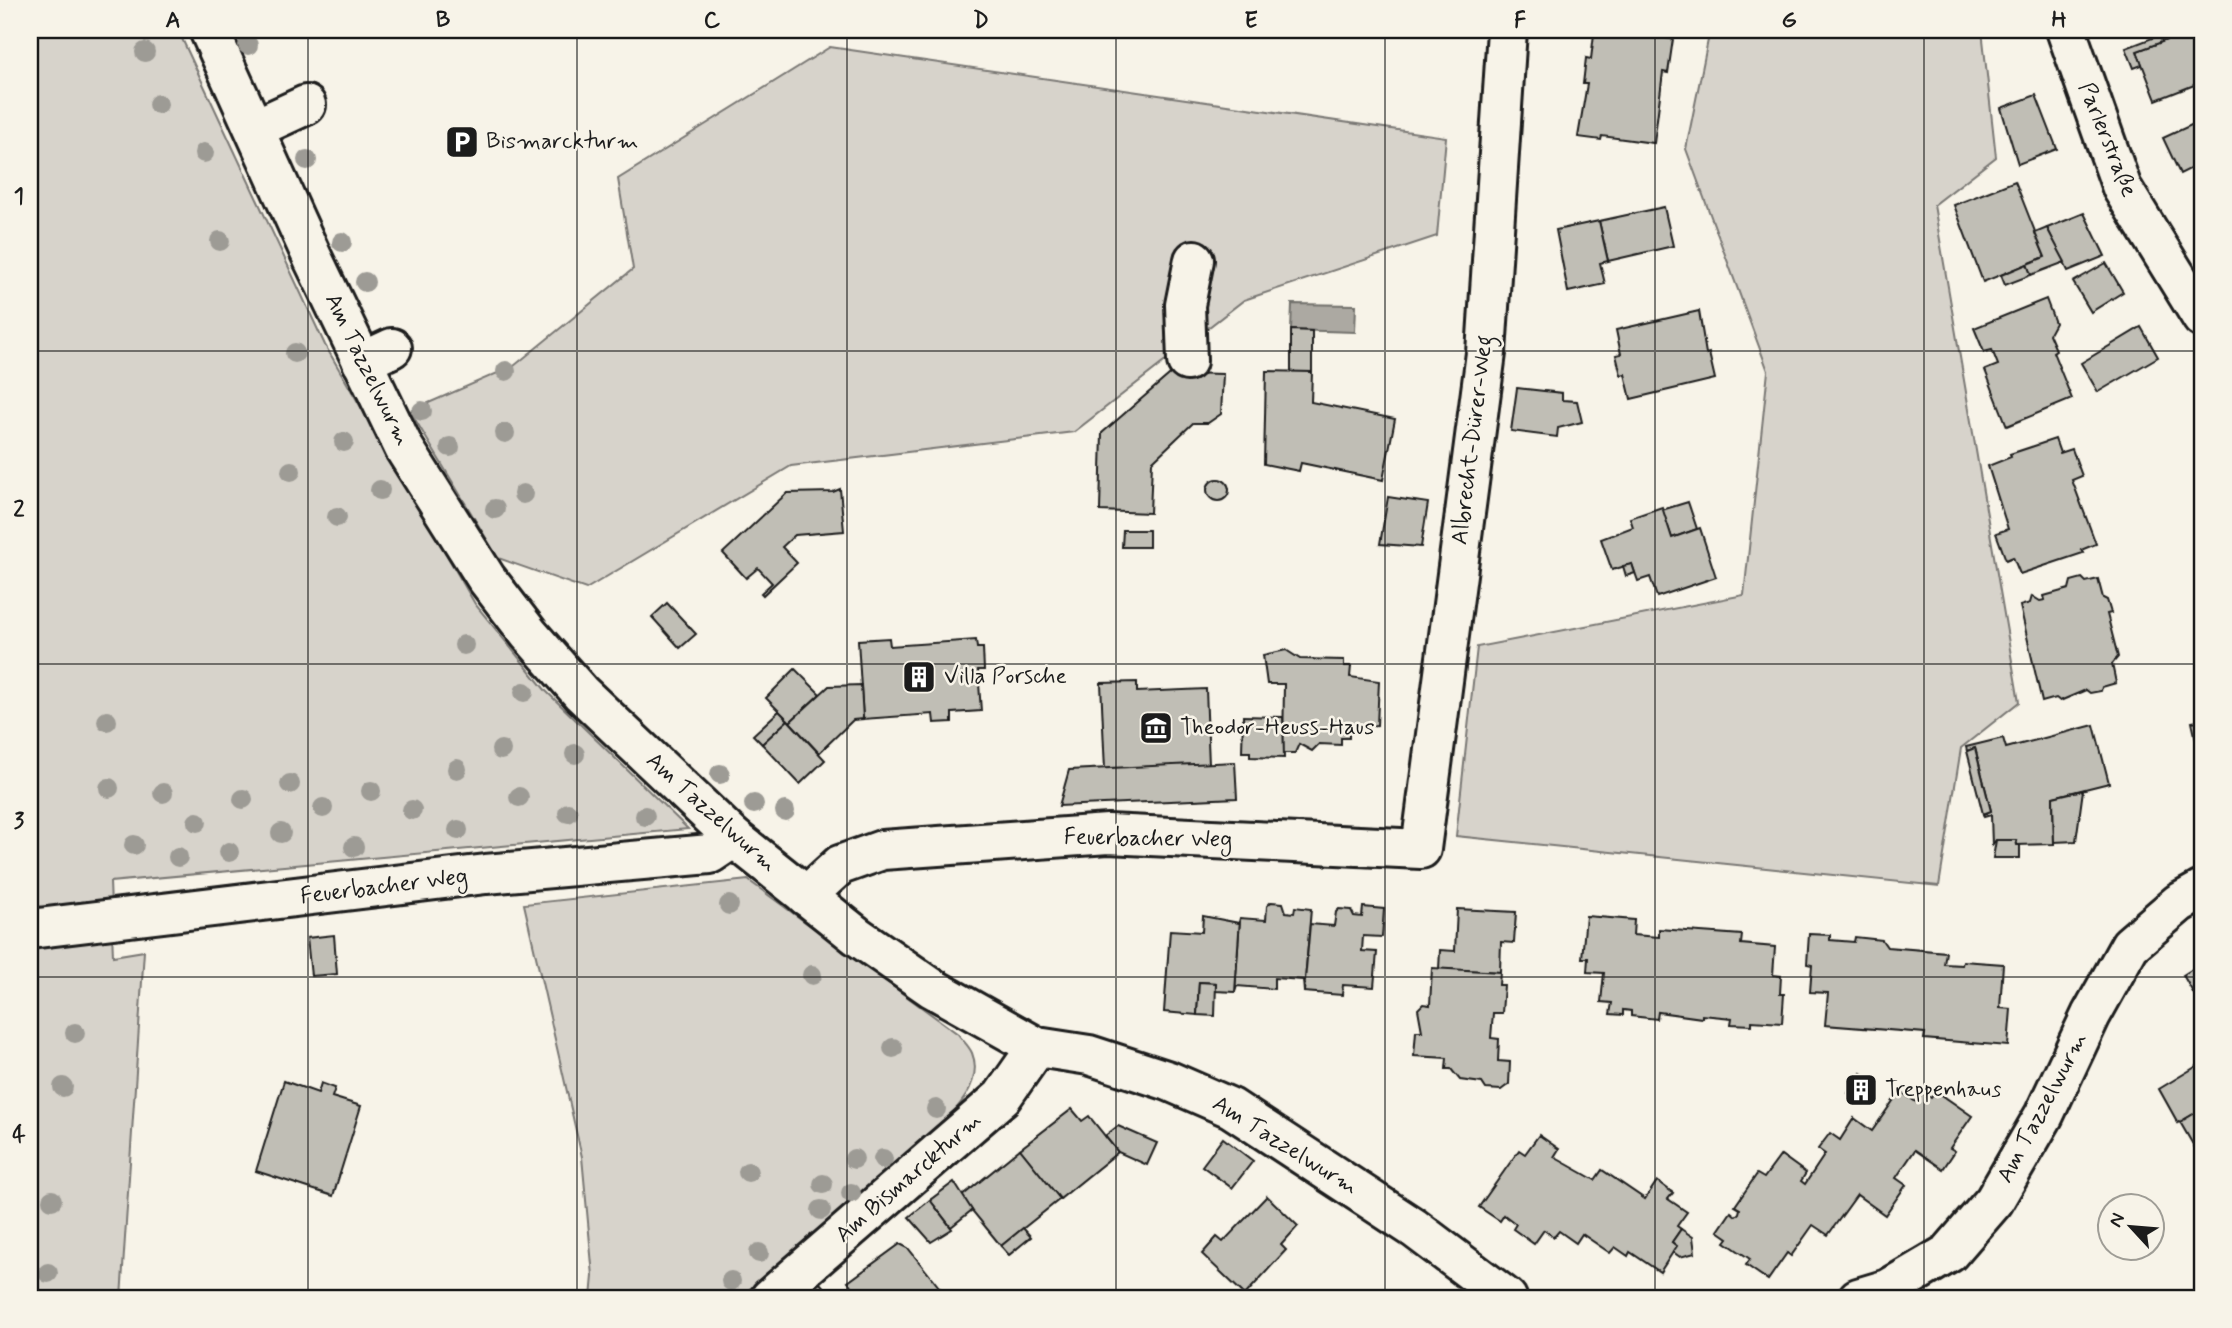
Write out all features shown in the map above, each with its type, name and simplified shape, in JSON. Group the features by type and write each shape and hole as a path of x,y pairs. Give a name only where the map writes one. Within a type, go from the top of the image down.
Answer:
{"street":[{"name":"Am Tazzelwurm","path":"209,30 256,128 377,355 404,448 486,578 529,634 581,693 734,838 806,896 932,988 1037,1047 1089,1055 1169,1081 1231,1108 1414,1228 1507,1298"},
{"name":"Albrecht-Dürer-Weg","path":"1421,849 1486,352 1507,30"},
{"name":"Parlerstraße","path":"2066,30 2122,188 2202,318"},
{"path":"256,128 306,105"},
{"path":"1186,360 1185,305 1194,260"},
{"name":"Feuerbacher Weg","path":"806,896 840,866 882,850 1108,834 1421,849"},
{"name":"Feuerbacher Weg","path":"30,929 486,874 710,854 734,838"},
{"name":"Am Tazzelwurm","path":"1858,1298 1888,1289 1950,1253 1994,1201 2044,1115 2091,1014 2130,945 2179,903 2202,890"},
{"name":"Am Bismarckturm","path":"770,1298 1002,1097 1037,1047"}],"shaded area":[{"path":"30,30 178,30 325,345 475,604 546,691 688,829 110,882 113,956 144,951 121,1298 30,1298"},
{"path":"1710,30 1852,30 1855,34 1868,30 1982,30 1996,157 1934,205 2019,702 1961,748 1939,886 1456,836 1477,647 1744,595 1768,371 1686,149"},
{"path":"830,47 1446,137 1437,236 1244,300 1074,432 791,466 586,589 498,558 410,411 514,366 633,269 618,179"},
{"path":"1292,304 1356,305 1355,332 1291,330"},
{"path":"748,880 958,1034 971,1050 975,1065 970,1088 956,1109 931,1135 739,1298 591,1298 593,1276 582,1157 524,904"}],"building":[{"path":"1616,32 1673,39 1668,73 1663,72 1654,143 1602,136 1601,140 1578,137 1587,84 1583,84 1586,58 1591,59 1594,34 1616,37"},
{"path":"2188,32 2202,70 2202,82 2156,100 2137,51"},
{"path":"2160,35 2162,42 2137,51 2142,65 2134,68 2126,48"},
{"path":"2036,95 2057,149 2018,164 2001,108"},
{"path":"2202,120 2202,163 2180,174 2163,138"},
{"path":"2015,181 2045,257 1983,282 1954,205"},
{"path":"1664,207 1673,246 1608,261 1599,221"},
{"path":"2084,213 2105,256 2068,271 2047,228"},
{"path":"1599,221 1608,261 1600,263 1605,284 1568,292 1556,230"},
{"path":"2047,228 2065,262 2031,275 2027,264 2045,257 2035,233"},
{"path":"2106,263 2123,292 2091,312 2073,282"},
{"path":"2027,264 2031,275 2005,285 2001,275"},
{"path":"2046,299 2055,323 2049,334 2056,350 2053,352 2072,399 2007,426 1985,370 1998,365 1992,350 1984,352 1974,328"},
{"path":"1699,311 1706,354 1709,353 1715,379 1631,399 1625,374 1621,375 1616,355 1621,354 1616,330"},
{"path":"2141,327 2158,357 2098,392 2081,363"},
{"path":"1291,330 1312,331 1312,372 1291,372"},
{"path":"1176,369 1185,373 1223,374 1221,414 1208,423 1193,423 1152,462 1150,513 1100,511 1102,433"},
{"path":"1266,371 1312,372 1311,402 1395,419 1383,480 1301,463 1299,471 1264,464"},
{"path":"1517,388 1562,393 1562,400 1577,401 1582,422 1558,428 1557,437 1511,431"},
{"path":"2055,439 2060,453 2072,449 2082,476 2072,480 2096,544 2081,550 2083,553 2020,574 2013,557 2006,560 1996,533 2008,529 1988,466 2011,457 2010,454"},
{"path":"1218,479 1226,482 1229,490 1226,498 1218,501 1210,498 1207,490 1210,482"},
{"path":"840,489 844,531 795,535 782,547 797,563 763,595 761,593 772,583 758,568 746,578 723,553 787,493 833,492"},
{"path":"1388,497 1428,503 1421,547 1380,544"},
{"path":"1688,502 1697,529 1672,538 1662,510"},
{"path":"1662,507 1672,538 1700,528 1716,577 1657,597 1650,577 1638,581 1632,564 1612,570 1601,539 1633,527 1630,518"},
{"path":"1123,530 1149,530 1149,547 1122,547"},
{"path":"1632,564 1635,573 1626,576 1623,566"},
{"path":"2082,578 2086,582 2098,579 2103,598 2107,600 2111,613 2107,614 2118,657 2112,664 2116,683 2102,687 2101,691 2090,693 2086,690 2060,701 2056,698 2042,702 2020,606 2030,603 2032,596 2040,601 2045,600 2044,596 2069,589 2071,581"},
{"path":"667,603 696,634 680,648 652,617"},
{"name":"Villa Porsche","path":"889,638 890,646 976,640 977,648 983,648 984,670 978,670 981,711 952,713 952,722 934,723 933,714 863,719 858,640"},
{"path":"1286,650 1300,659 1344,660 1344,666 1351,666 1350,677 1379,681 1377,725 1349,728 1349,738 1341,738 1341,745 1319,744 1312,751 1299,744 1295,753 1283,753 1284,684 1267,684 1263,655"},
{"path":"795,669 820,694 790,722 766,698"},
{"name":"Theodor-Heuss-Haus","path":"1137,682 1137,692 1206,689 1209,765 1105,770 1101,683"},
{"path":"861,685 863,719 853,720 819,753 790,722 829,686"},
{"path":"779,711 788,720 762,744 753,735"},
{"path":"1243,716 1283,717 1284,758 1250,757 1250,752 1242,752"},
{"path":"788,720 825,760 800,784 762,744"},
{"path":"2202,720 2202,767 2192,722"},
{"path":"2094,725 2109,783 2053,797 2054,844 2017,845 2016,840 1996,840 1992,845 1991,815 1984,817 1983,814 1991,811 1975,748 1967,751 1966,747 2003,738 2006,748"},
{"path":"1975,748 1991,811 1983,814 1967,751"},
{"path":"1235,762 1237,798 1059,806 1069,770"},
{"path":"2083,790 2076,841 2054,842 2053,797"},
{"path":"1996,840 2016,840 2017,845 2020,845 2020,858 1993,858"},
{"path":"1271,902 1283,903 1286,912 1294,913 1295,907 1311,909 1304,992 1303,980 1274,978 1274,989 1237,986 1235,992 1240,918 1266,920 1267,906"},
{"path":"1363,907 1384,909 1382,937 1363,936 1362,951 1377,952 1374,987 1343,985 1342,995 1304,992 1310,924 1334,926 1339,909 1351,910 1354,916 1362,917"},
{"path":"1457,909 1516,912 1514,943 1501,942 1500,972 1439,969 1440,950 1455,951"},
{"path":"1203,916 1239,923 1240,918 1235,992 1215,991 1216,983 1199,982 1197,1015 1164,1012 1170,930 1202,932"},
{"path":"1586,916 1634,920 1633,935 1659,937 1659,929 1742,935 1741,944 1775,947 1773,975 1781,976 1780,994 1784,994 1782,1023 1752,1021 1752,1025 1731,1024 1732,1018 1702,1015 1702,1018 1658,1012 1657,1019 1631,1016 1631,1011 1623,1010 1623,1015 1610,1014 1612,1003 1601,1002 1604,973 1587,972 1588,958 1582,958"},
{"path":"1809,934 1830,935 1830,940 1854,942 1855,937 1882,940 1887,947 1946,952 1944,964 1962,965 1963,961 2003,964 2000,1008 2011,1009 2008,1046 1924,1039 1925,1033 1825,1025 1828,993 1810,992 1812,965 1807,964"},
{"path":"334,935 337,974 311,976 307,938"},
{"path":"2202,963 2202,1008 2183,975"},
{"path":"1432,968 1500,972 1499,985 1504,985 1502,1013 1493,1013 1491,1038 1499,1039 1498,1061 1510,1062 1509,1084 1501,1090 1486,1089 1482,1083 1460,1080 1451,1069 1446,1069 1447,1058 1414,1056 1416,1031 1422,1031 1418,1009 1423,1004 1430,1005"},
{"path":"1199,982 1216,983 1215,1016 1197,1015"},
{"path":"2202,1063 2202,1109 2178,1123 2159,1089"},
{"name":"Treppenhaus","path":"1861,1073 1876,1083 1863,1103 1848,1093"},
{"path":"284,1081 318,1093 321,1083 335,1088 332,1097 361,1106 333,1196 256,1171"},
{"path":"1900,1091 1916,1102 1922,1092 1931,1098 1936,1091 1972,1116 1950,1148 1955,1151 1943,1169 1915,1150 1896,1178 1906,1185 1885,1215 1857,1195 1828,1235 1813,1225 1791,1256 1787,1253 1768,1280 1746,1265 1750,1259 1725,1242 1728,1238 1718,1231 1731,1212 1736,1216 1739,1213 1740,1209 1735,1206 1757,1174 1764,1178 1781,1155 1806,1173 1801,1181 1805,1184 1825,1154 1818,1149 1830,1133 1840,1140 1854,1118 1872,1131"},
{"path":"1072,1109 1082,1121 1089,1116 1118,1152 1060,1199 1020,1149"},
{"path":"2202,1109 2202,1143 2195,1148 2180,1122"},
{"path":"1118,1126 1157,1143 1147,1165 1118,1152 1105,1136"},
{"path":"1539,1135 1559,1149 1554,1157 1595,1180 1602,1170 1645,1199 1657,1181 1673,1193 1668,1199 1687,1212 1677,1226 1681,1229 1672,1242 1677,1246 1660,1272 1630,1252 1628,1256 1615,1247 1610,1253 1582,1234 1576,1243 1559,1231 1554,1237 1544,1230 1534,1244 1513,1229 1516,1224 1504,1215 1500,1221 1479,1207 1519,1150 1525,1154"},
{"path":"1223,1138 1253,1161 1232,1188 1202,1166"},
{"path":"1020,1149 1060,1199 1001,1246 961,1197"},
{"path":"954,1182 972,1210 951,1227 930,1200"},
{"path":"1267,1196 1298,1226 1281,1245 1286,1250 1245,1295 1202,1254 1217,1237 1223,1242"},
{"path":"930,1200 952,1229 931,1242 909,1217"},
{"path":"1023,1228 1031,1237 1009,1255 1001,1246"},
{"path":"1681,1229 1693,1237 1695,1253 1680,1257 1673,1252 1677,1246 1672,1242"},
{"path":"900,1244 908,1248 943,1292 936,1298 861,1298 848,1282"},
{"path":"820,1283 833,1298 808,1298 805,1295"}],"place":[{"name":"Bismarckturm","path":"462,142"},
{"name":"Villa Porsche","path":"919,677"},
{"name":"Theodor-Heuss-Haus","path":"1156,728"},
{"name":"Treppenhaus","path":"1861,1090"}]}
